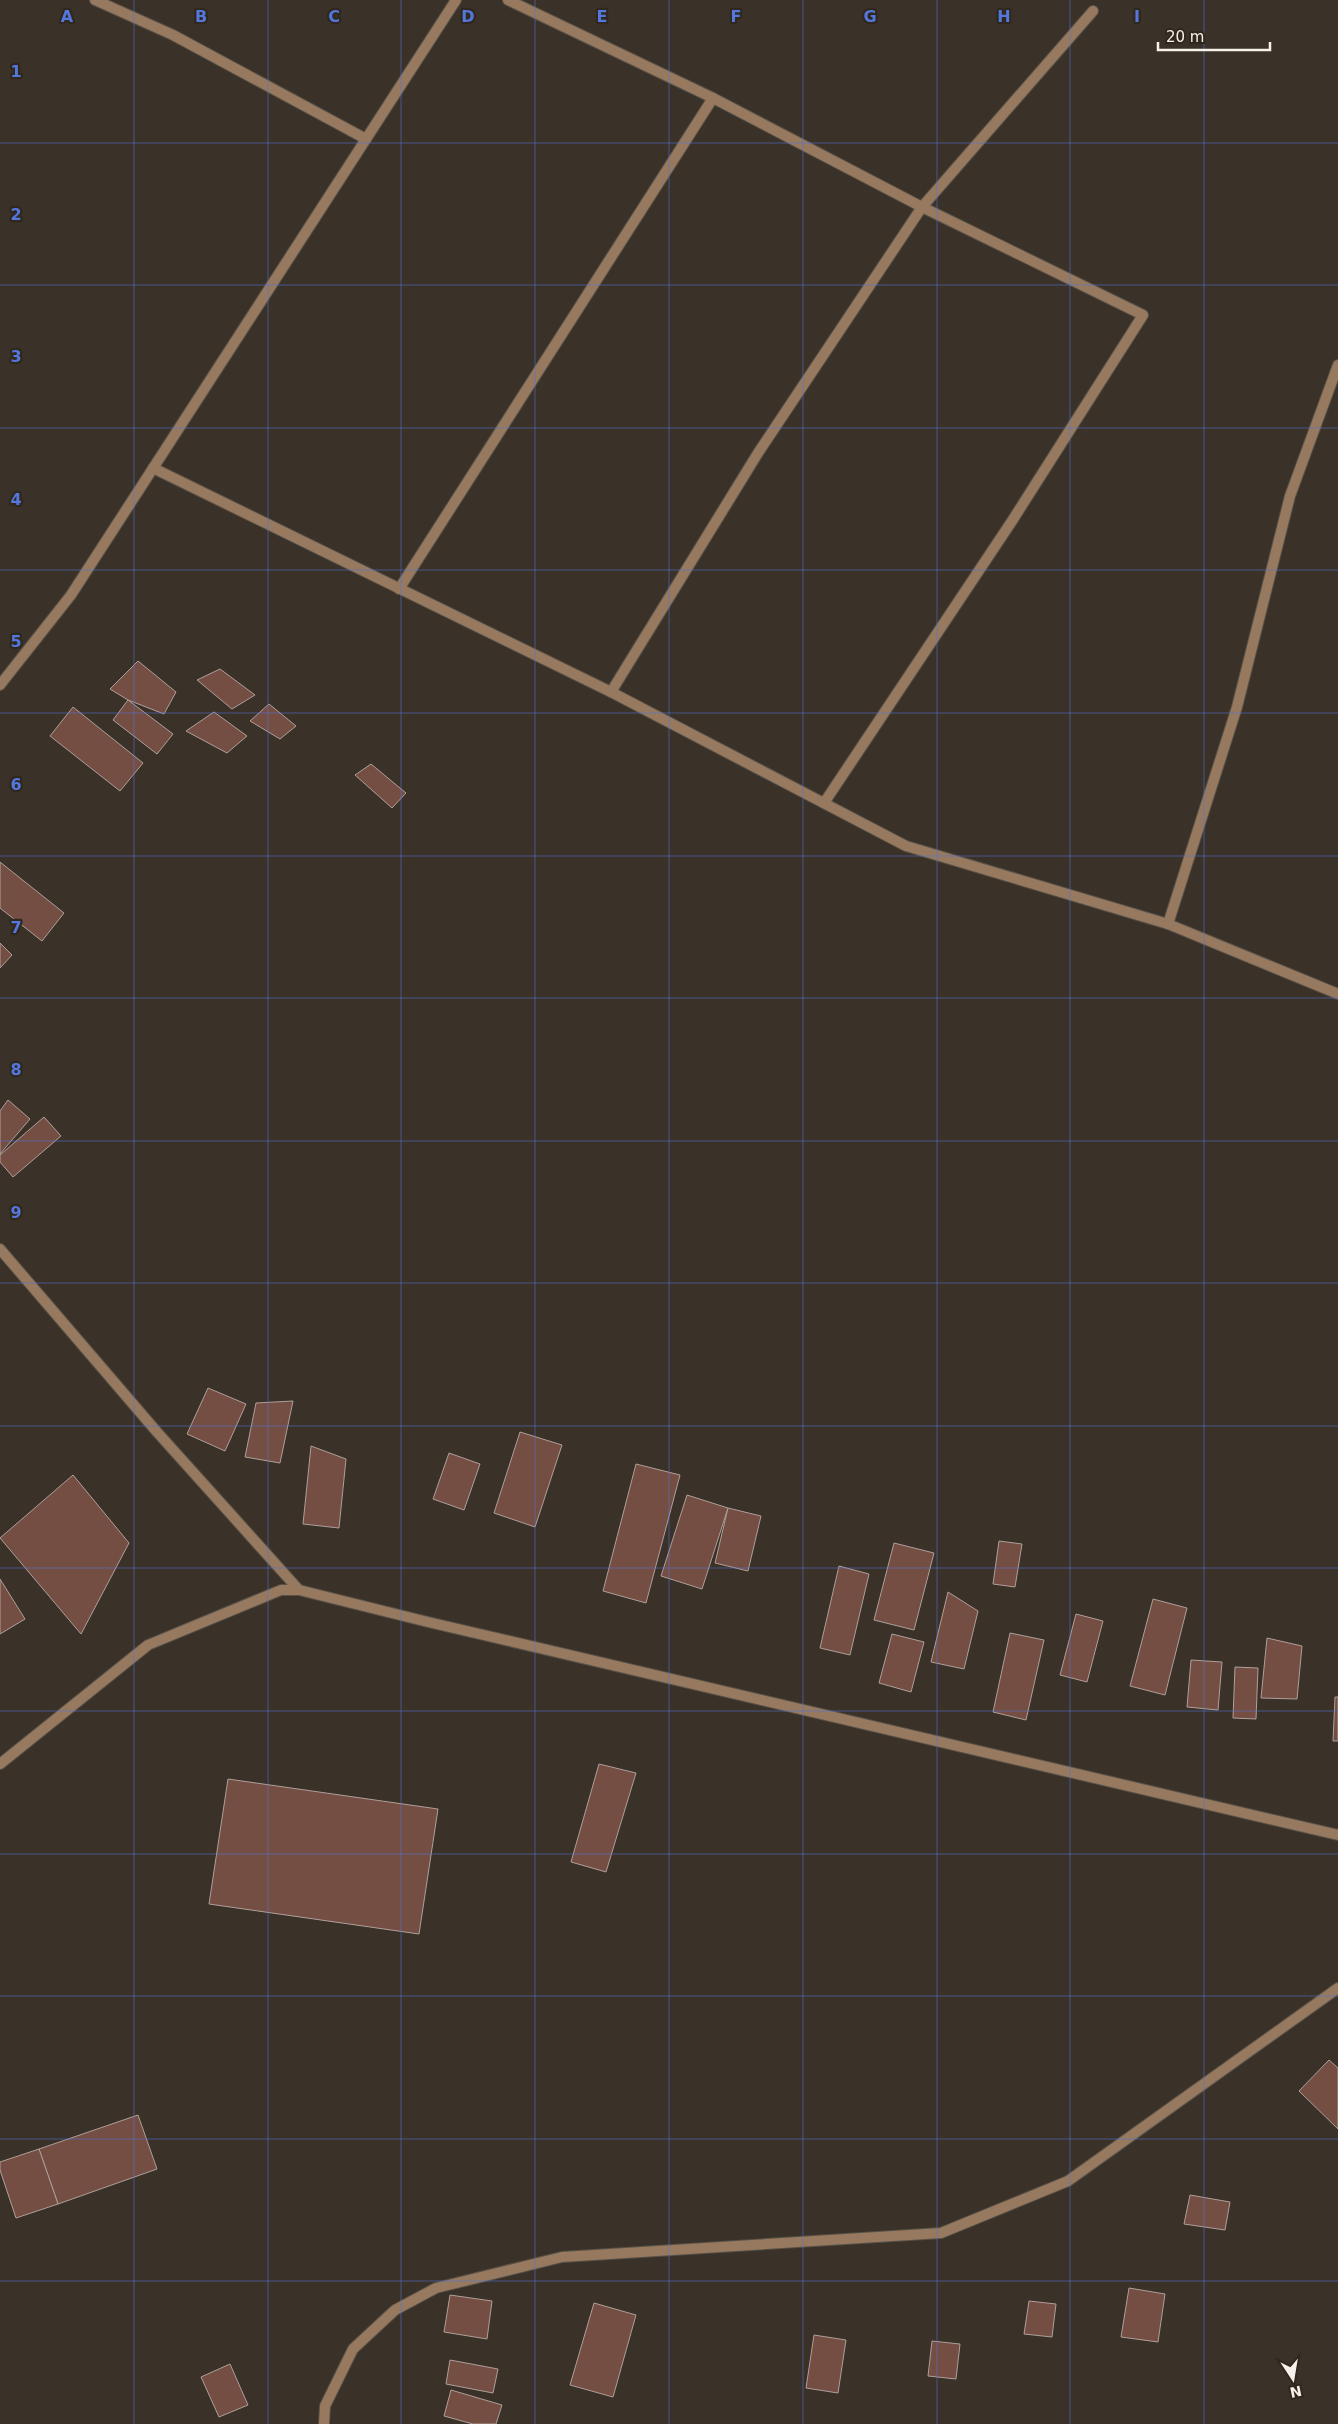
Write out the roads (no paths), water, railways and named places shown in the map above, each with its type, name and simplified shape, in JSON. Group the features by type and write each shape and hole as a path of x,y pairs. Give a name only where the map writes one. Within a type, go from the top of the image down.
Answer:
{"street":[{"path":"95,0 173,35 366,139"},
{"path":"0,685 71,595 456,0"},
{"path":"508,0 714,98 922,207 1143,315 1012,521 824,803"},
{"path":"611,692 758,453 922,207 1093,10"},
{"path":"399,589 714,98"},
{"path":"1168,924 1238,707 1290,496 1338,365"},
{"path":"153,468 611,692 906,846 1168,924 1338,994"},
{"path":"0,1249 157,1432 300,1590"},
{"path":"0,1764 148,1645 281,1590 300,1590 467,1631 1338,1835"},
{"path":"324,2424 325,2406 353,2349 395,2310 436,2288 562,2257 942,2233 1068,2181 1338,1988"}]}
